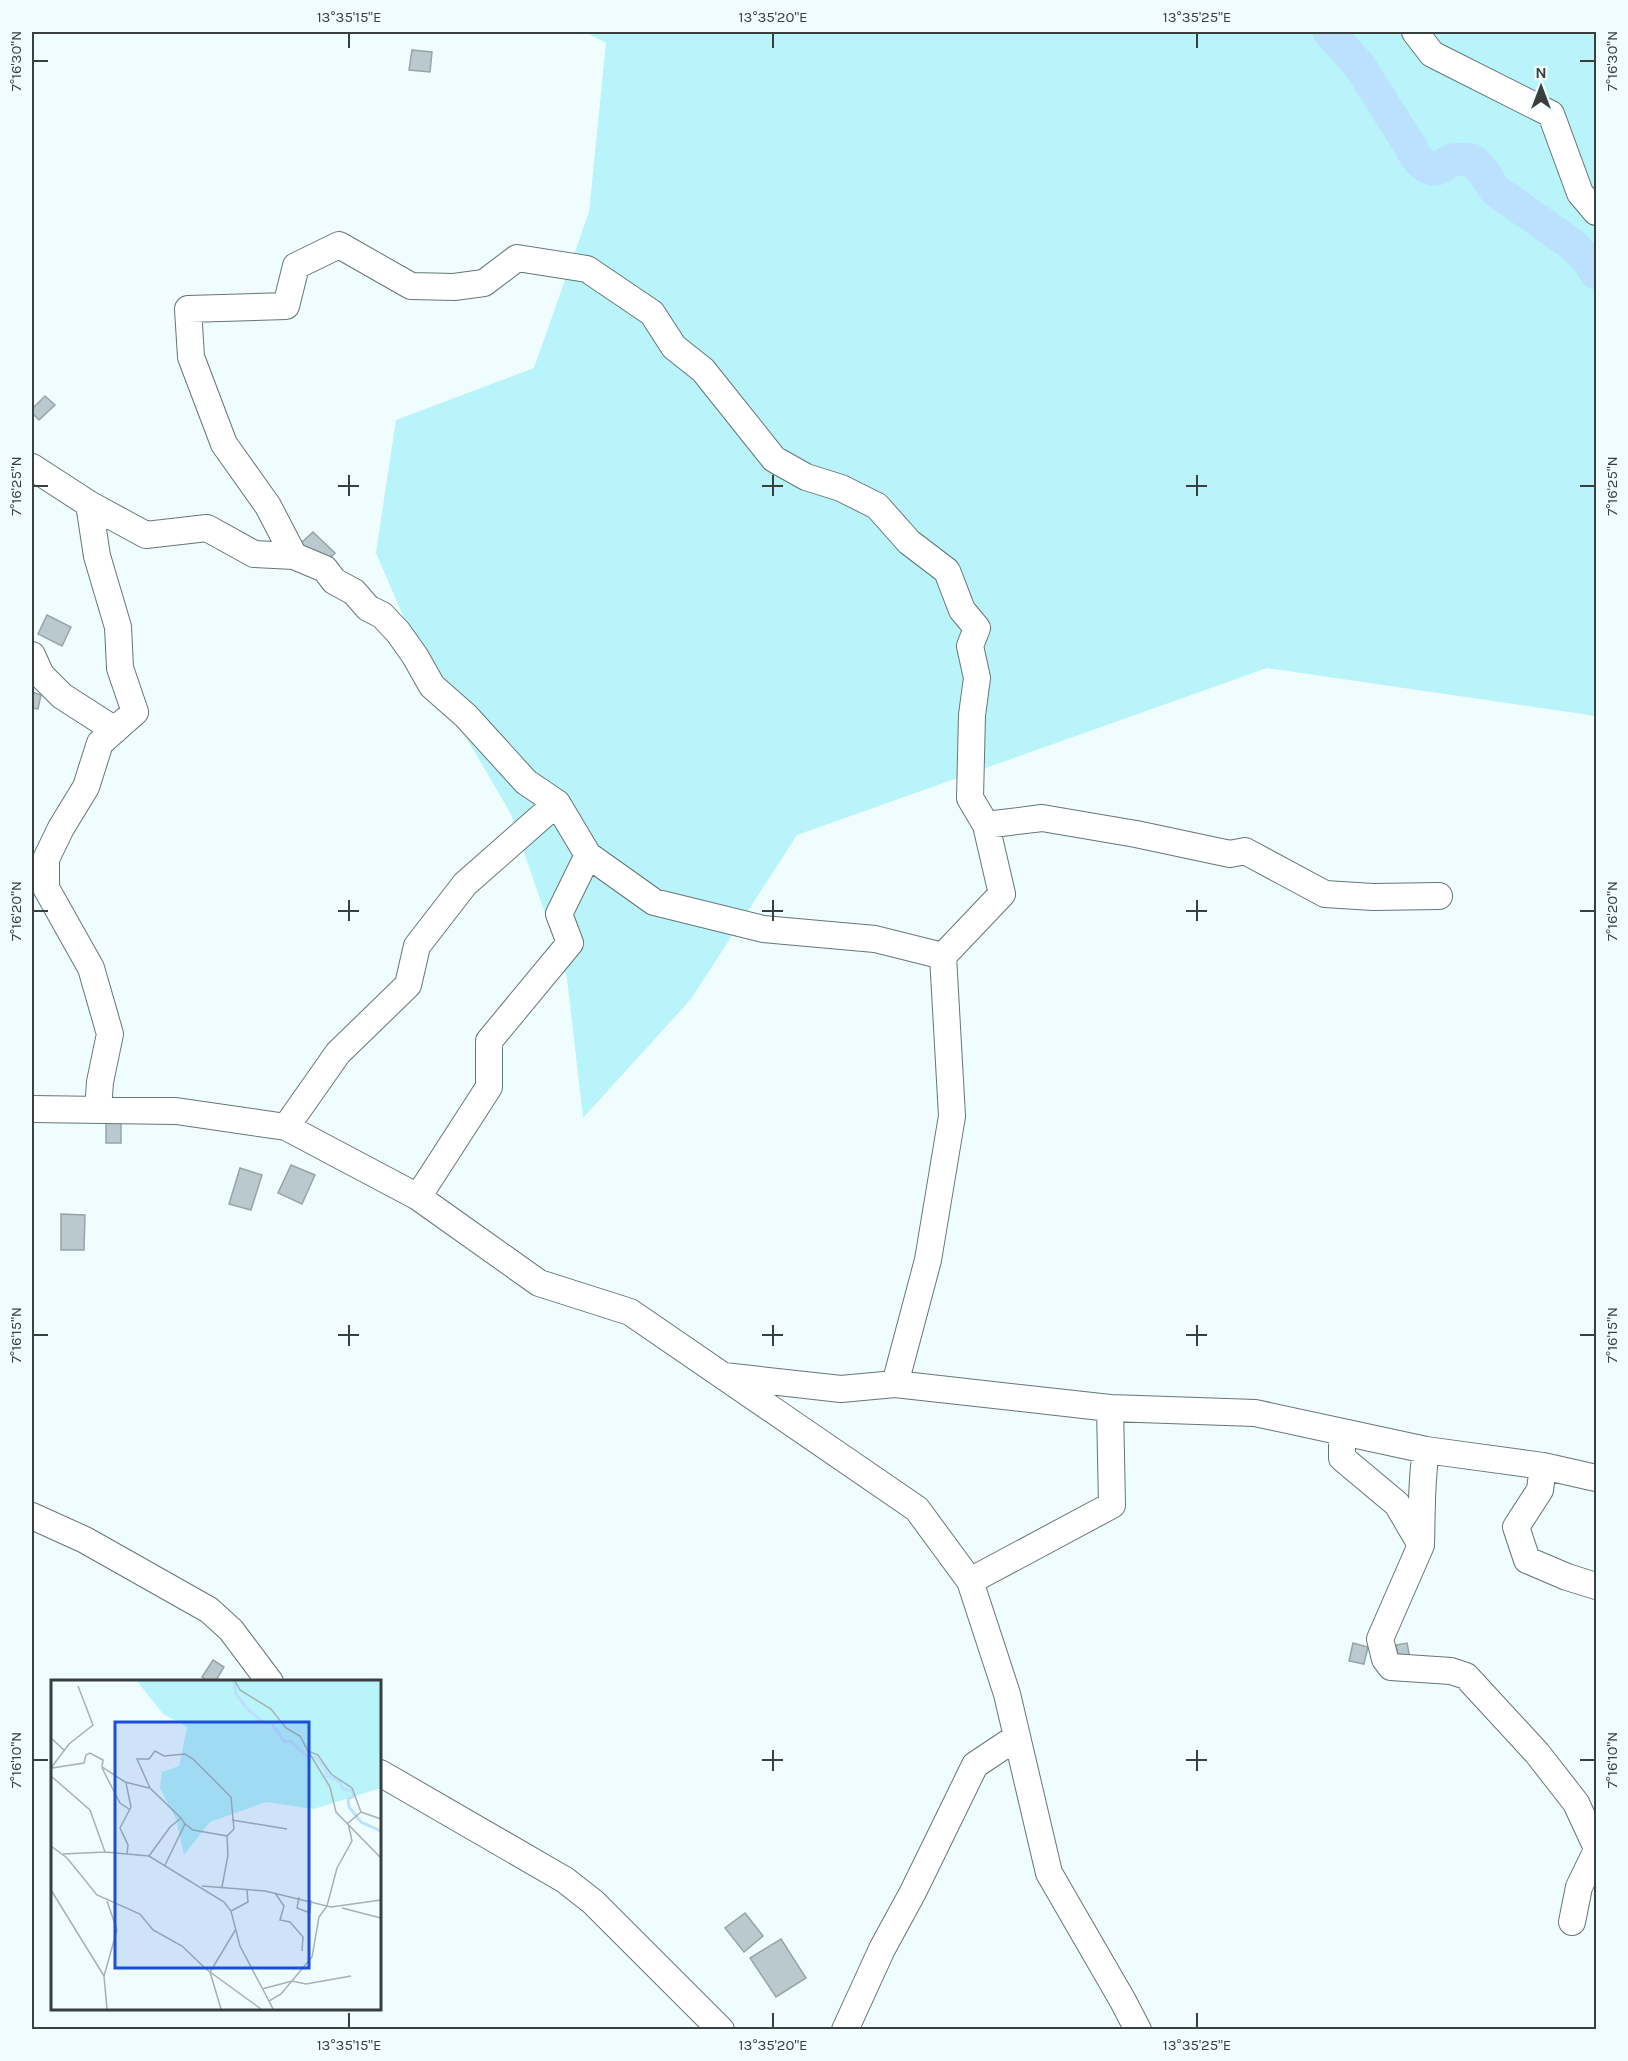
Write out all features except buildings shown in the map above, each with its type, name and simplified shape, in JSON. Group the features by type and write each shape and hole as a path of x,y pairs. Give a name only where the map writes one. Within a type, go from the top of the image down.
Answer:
{"street":[{"path":"1415,32 1432,54 1551,114 1580,193 1596,212"},
{"path":"294,556 268,506 224,444 191,357 188,309 286,306 296,266 339,245 411,286 454,287 484,283 517,258 587,269 652,312 674,347 704,370 774,459 806,477 841,488 877,506 909,542 947,571 962,610 977,628 970,646 977,678 972,715 970,798 986,825 1002,894 943,956 952,1116 928,1260 895,1384"},
{"path":"32,466 89,504 146,535 207,528 254,554 294,556 326,569 334,581 354,592 368,608 382,615 404,640 432,686 466,716 526,782 557,803 588,855 654,902 763,929 875,939 943,956"},
{"path":"89,504 97,556 118,627 120,668 135,712 100,743 86,787 61,828 46,859 46,888 91,968 110,1034 100,1082 98,1110"},
{"path":"32,656 42,675 62,696 115,730"},
{"path":"286,1127 338,1053 408,985 417,945 465,884 557,803"},
{"path":"986,825 1042,818 1136,834 1230,854 1245,851 1325,894 1373,897 1439,896"},
{"path":"418,1197 489,1087 489,1041 570,943 559,914 588,855"},
{"path":"32,1109 176,1111 286,1127 418,1197 539,1282 630,1312 720,1376 917,1509 970,1581 1007,1694 1049,1873 1138,2030"},
{"path":"720,1376 841,1389 895,1384 1110,1408 1255,1413 1426,1450 1543,1466 1596,1478"},
{"path":"970,1581 1112,1505 1110,1408"},
{"path":"1342,1432 1342,1458 1397,1504 1421,1545"},
{"path":"1426,1450 1422,1471 1421,1545 1380,1639 1385,1659 1391,1667 1451,1671 1466,1676 1586,1806 1596,1846"},
{"path":"1543,1466 1539,1490 1516,1527 1527,1560 1567,1577 1596,1586"},
{"path":"32,1516 85,1540 209,1610 231,1630 268,1680"},
{"path":"845,2030 882,1949 913,1892 975,1765 1017,1737"},
{"path":"381,1774 565,1880 593,1902 721,2030"},
{"path":"1572,1922 1579,1887 1596,1852"}],"shaded area":[{"path":"585,32 1596,32 1596,716 1267,668 797,835 691,999 583,1118 567,978 511,814 426,669 376,553 396,420 534,368 589,212 606,43"}],"waterway":[{"path":"1329,32 1359,65 1415,156 1421,162 1436,169 1452,160 1472,160 1482,170 1495,190 1573,245 1596,273"}]}
